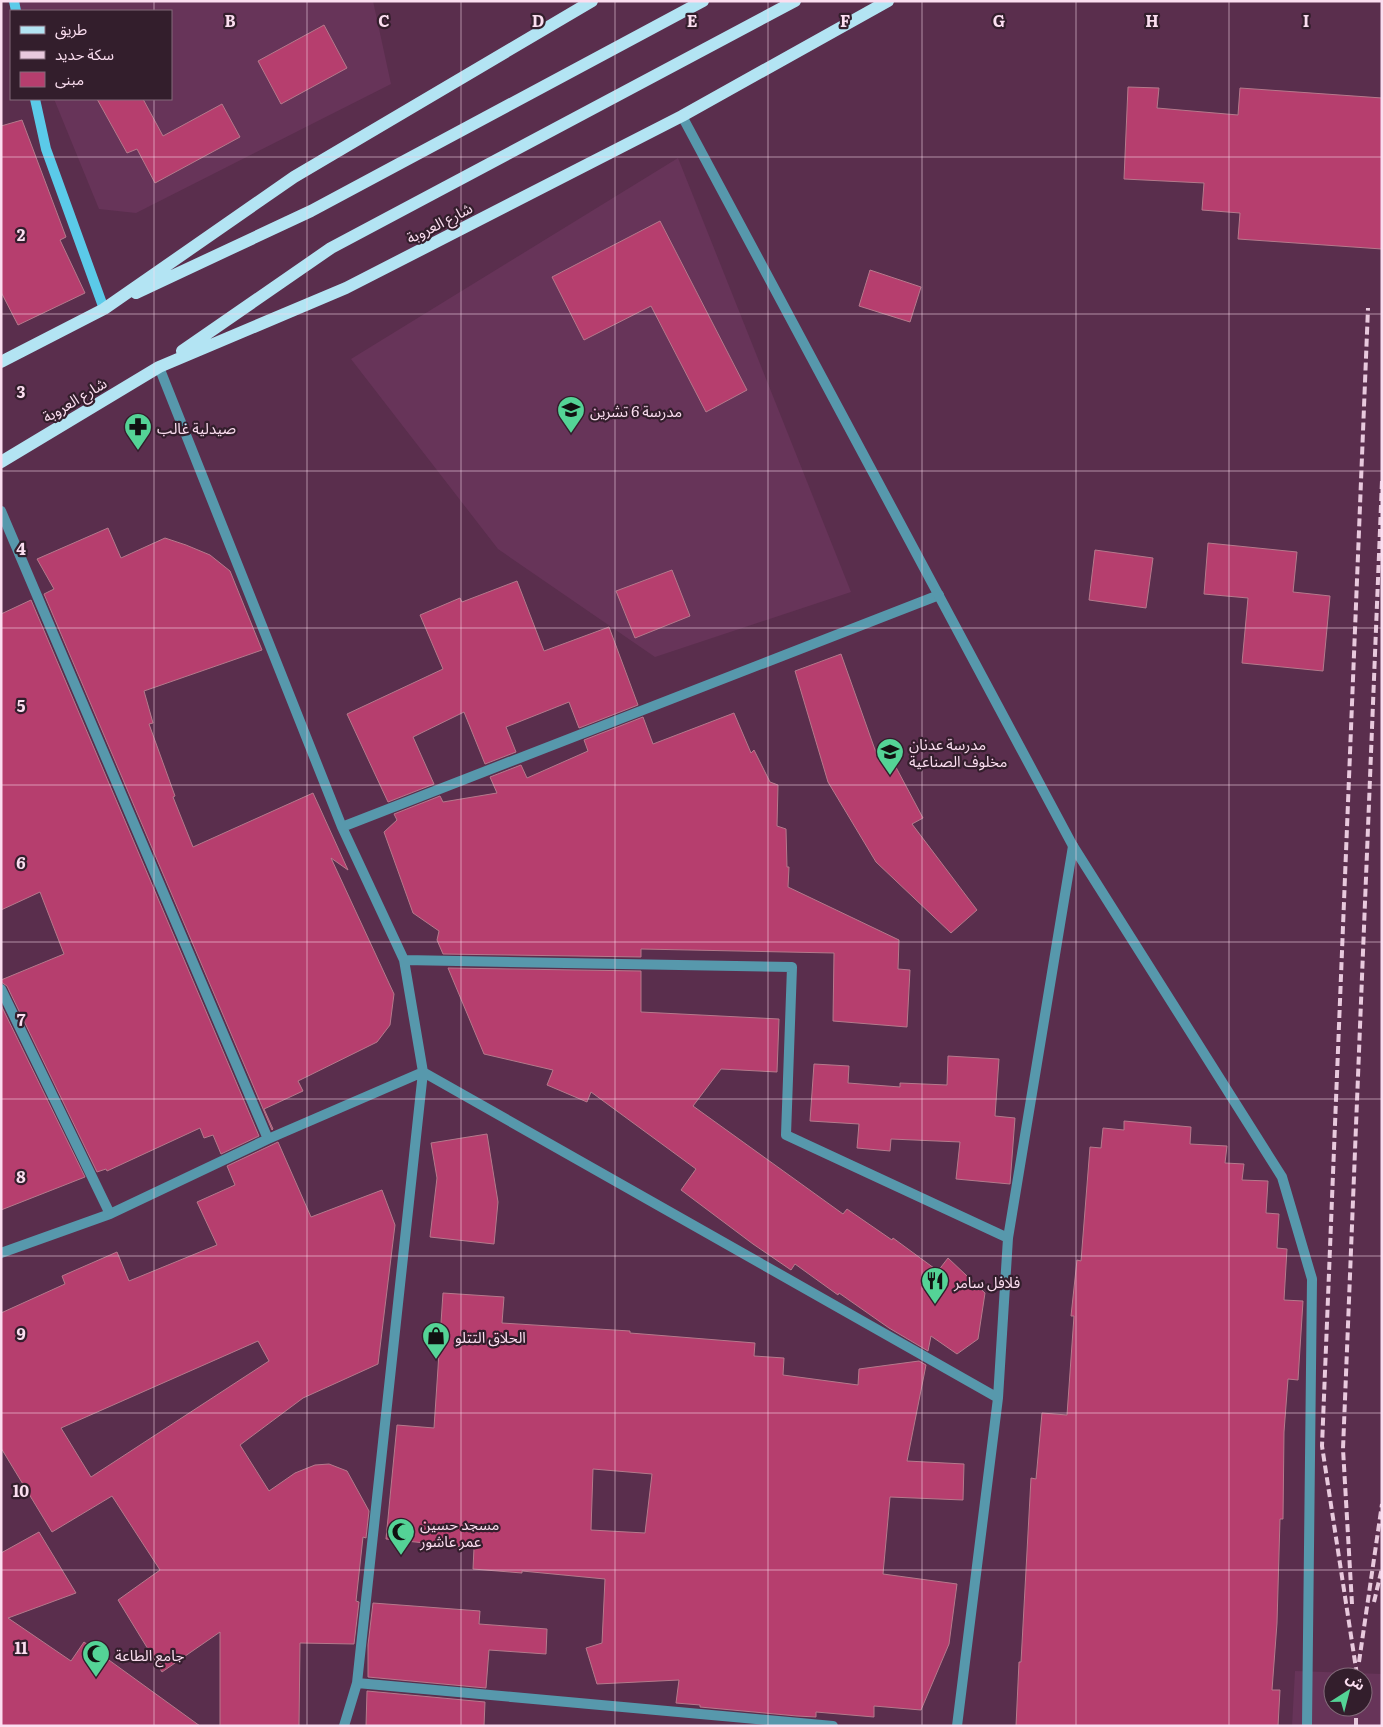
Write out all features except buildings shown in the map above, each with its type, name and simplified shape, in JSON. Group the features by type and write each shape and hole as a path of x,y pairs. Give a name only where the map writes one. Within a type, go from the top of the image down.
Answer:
{"main road":[{"path":"104,309 294,177 592,1"},
{"path":"1,362 104,309 310,211 703,1"},
{"path":"159,367 332,248 795,1"},
{"name":"شارع العروبة","path":"1,462 159,367 346,288 682,116 888,1"},
{"path":"35,100 46,149 104,309"}],"street":[{"path":"682,116 1072,846 1282,1176 1312,1279 1307,1726"},
{"path":"159,367 342,827 404,960 423,1072 357,1683 344,1726"},
{"path":"1,511 268,1139"},
{"path":"342,827 939,595"},
{"path":"957,1726 998,1398 1008,1238 1072,846"},
{"path":"404,960 792,967 786,1135 1008,1238"},
{"path":"1,989 110,1214"},
{"path":"1,1253 110,1214 268,1139 423,1072"},
{"path":"423,1072 998,1398"},
{"path":"357,1683 833,1726"}],"shaded area":[{"path":"15,1 373,1 391,84 136,213 99,209 54,100 172,100 172,10 19,10"},
{"path":"678,158 851,592 655,657 498,549 351,359"},
{"path":"1295,1671 1323,1672 1323,1717 1373,1717 1373,1674 1382,1674 1382,1726 1292,1726"}],"railway":[{"path":"1356,1667 1322,1446 1368,308"},
{"path":"1352,1604 1343,1449 1382,480"},
{"path":"1359,1662 1382,1504"},
{"path":"1374,1602 1382,1568"},
{"path":"1356,1717 1356,1726"}],"place":[{"name":"مدرسة 6 تشرين","path":"571,434"},
{"name":"صيدلية غالب","path":"138,451"},
{"name":"مدرسة عدنان مخلوف الصناعية","path":"890,776"},
{"name":"فلافل سامر","path":"935,1305"},
{"name":"الحلاق التتلو","path":"436,1360"},
{"name":"مسجد حسين عمر عاشور","path":"401,1556"},
{"name":"جامع الطاعة","path":"96,1678"}]}
